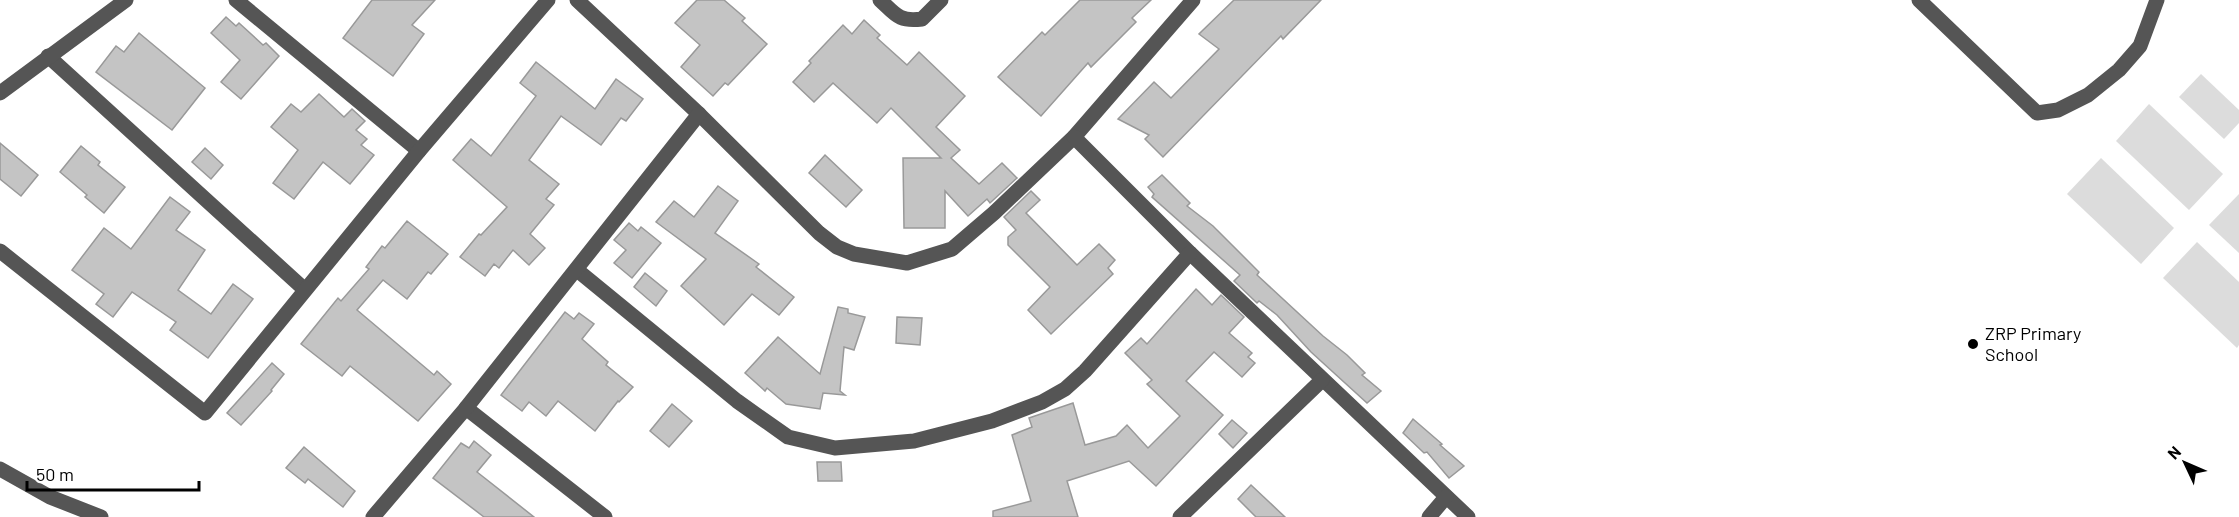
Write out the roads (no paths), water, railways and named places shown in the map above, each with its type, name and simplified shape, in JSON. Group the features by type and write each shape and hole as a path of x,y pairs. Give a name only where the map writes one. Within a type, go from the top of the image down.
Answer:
{"street":[{"path":"0,93 126,0"},
{"path":"236,0 419,151"},
{"path":"0,250 205,413 304,289 548,0"},
{"path":"577,0 699,114 819,233 837,247 854,254 907,263 952,249 1074,137 1193,0"},
{"path":"880,0 906,21 922,19 941,0"},
{"path":"1919,0 2037,113 2058,110 2088,95 2119,70 2140,46 2157,0"},
{"path":"48,56 304,289"},
{"path":"373,517 466,408 699,114"},
{"path":"1074,137 1190,253 1468,517"},
{"path":"577,270 737,401 788,437 836,448 914,441 992,421 1042,402 1065,389 1085,371 1190,253"},
{"path":"1180,517 1322,380"},
{"path":"466,408 605,517"},
{"path":"0,469 50,497 101,517"},
{"path":"1428,517 1446,497"}],"place":[{"name":"ZRP Primary School","path":"1973,344"}]}
